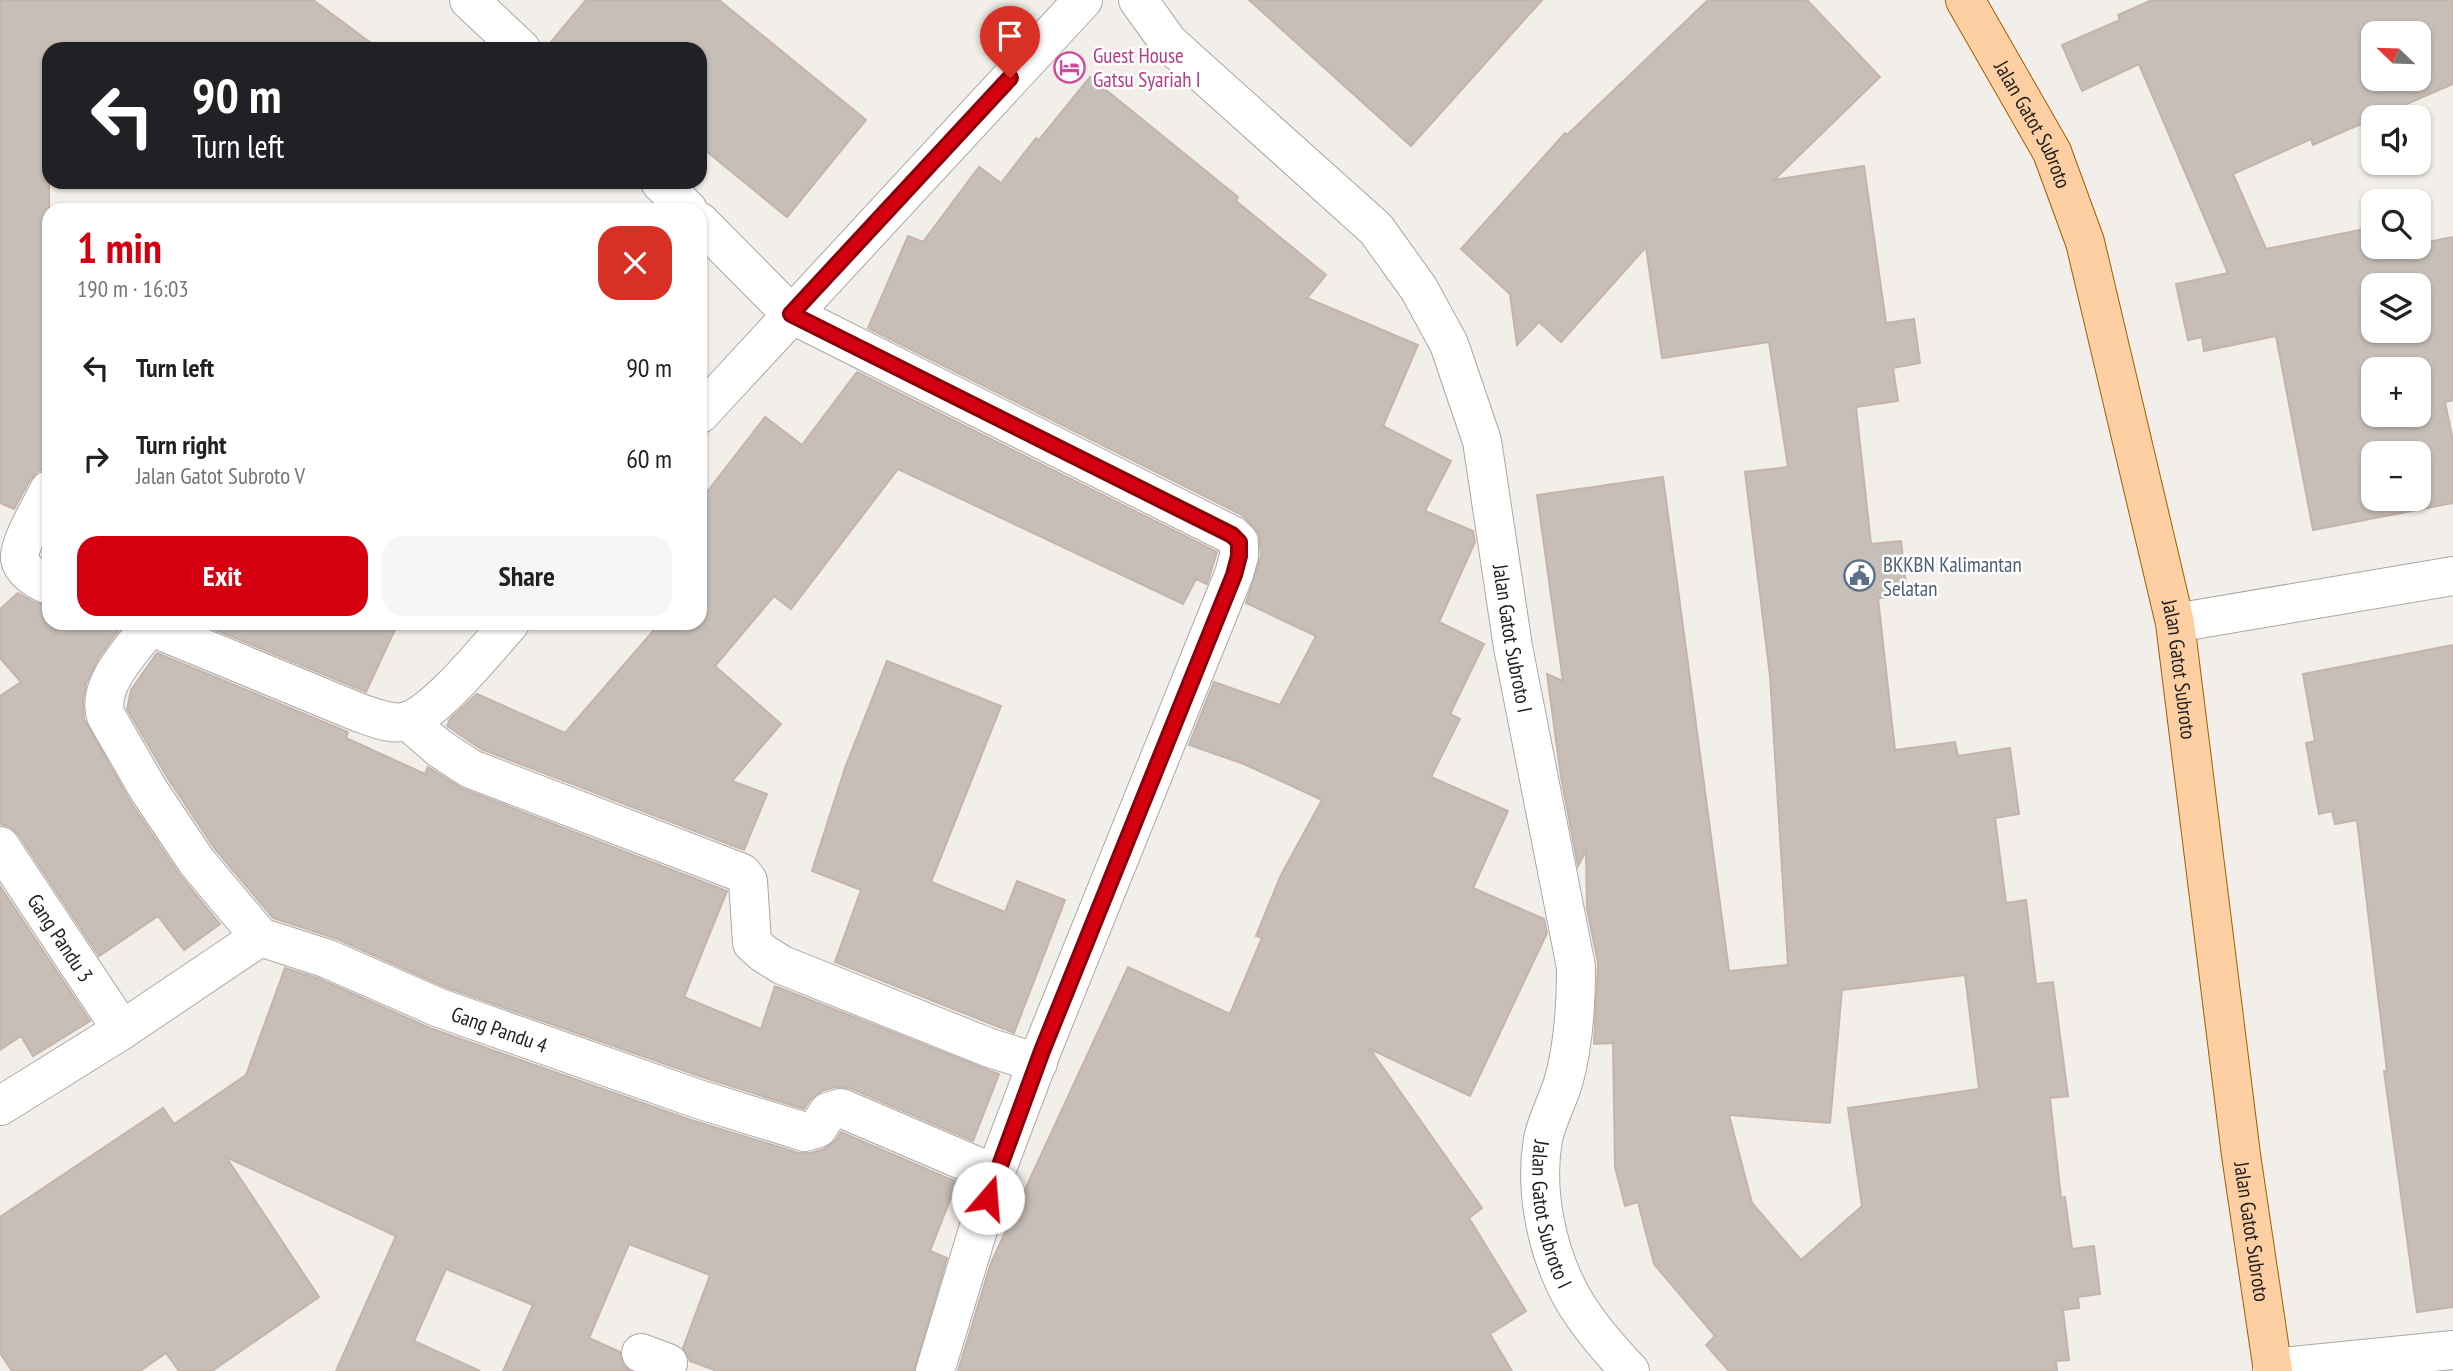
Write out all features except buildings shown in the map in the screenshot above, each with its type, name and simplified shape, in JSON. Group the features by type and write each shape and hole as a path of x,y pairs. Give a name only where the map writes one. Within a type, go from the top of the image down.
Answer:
{"main road":[{"name":"Jalan Gatot Subroto","path":"1965,0 2052,152 2085,242 2175,623 2241,1156 2272,1370"}],"street":[{"path":"469,0 514,42"},
{"path":"707,406 1083,0"},
{"name":"Jalan Gatot Subroto I","path":"1138,0 1169,43 1376,229 1419,289 1449,344 1482,441 1513,647 1576,967 1576,1005 1571,1044 1563,1082 1544,1138 1539,1188 1552,1252 1574,1300 1630,1371"},
{"path":"667,189 681,203"},
{"path":"707,229 791,314 1232,535 1239,542 1234,575 995,1174 935,1371"},
{"path":"42,505 21,549 20,560 26,570 42,580"},
{"path":"2175,623 2453,576"},
{"path":"0,1106 122,1030 260,937 197,862 148,789 106,716 103,695 143,630"},
{"path":"158,630 360,713 398,721 471,769 742,873 748,881 752,943 782,965 990,1048 1038,1063"},
{"path":"398,721 434,704 504,630"},
{"name":"Gang Pandu 3","path":"0,846 122,1030"},
{"name":"Gang Pandu 4","path":"260,937 328,960 437,1007 741,1113 805,1132 818,1128 828,1112 841,1108 995,1174"},
{"path":"2272,1370 2453,1350"}],"place":[{"name":"Guest House Gatsu Syariah I","path":"1070,67"},
{"name":"BKKBN Kalimantan Selatan","path":"1860,576"}],"route":[{"path":"988,1198 1042,1051 1234,575 1239,556 1239,542 1232,535 791,314 1010,78"}]}
